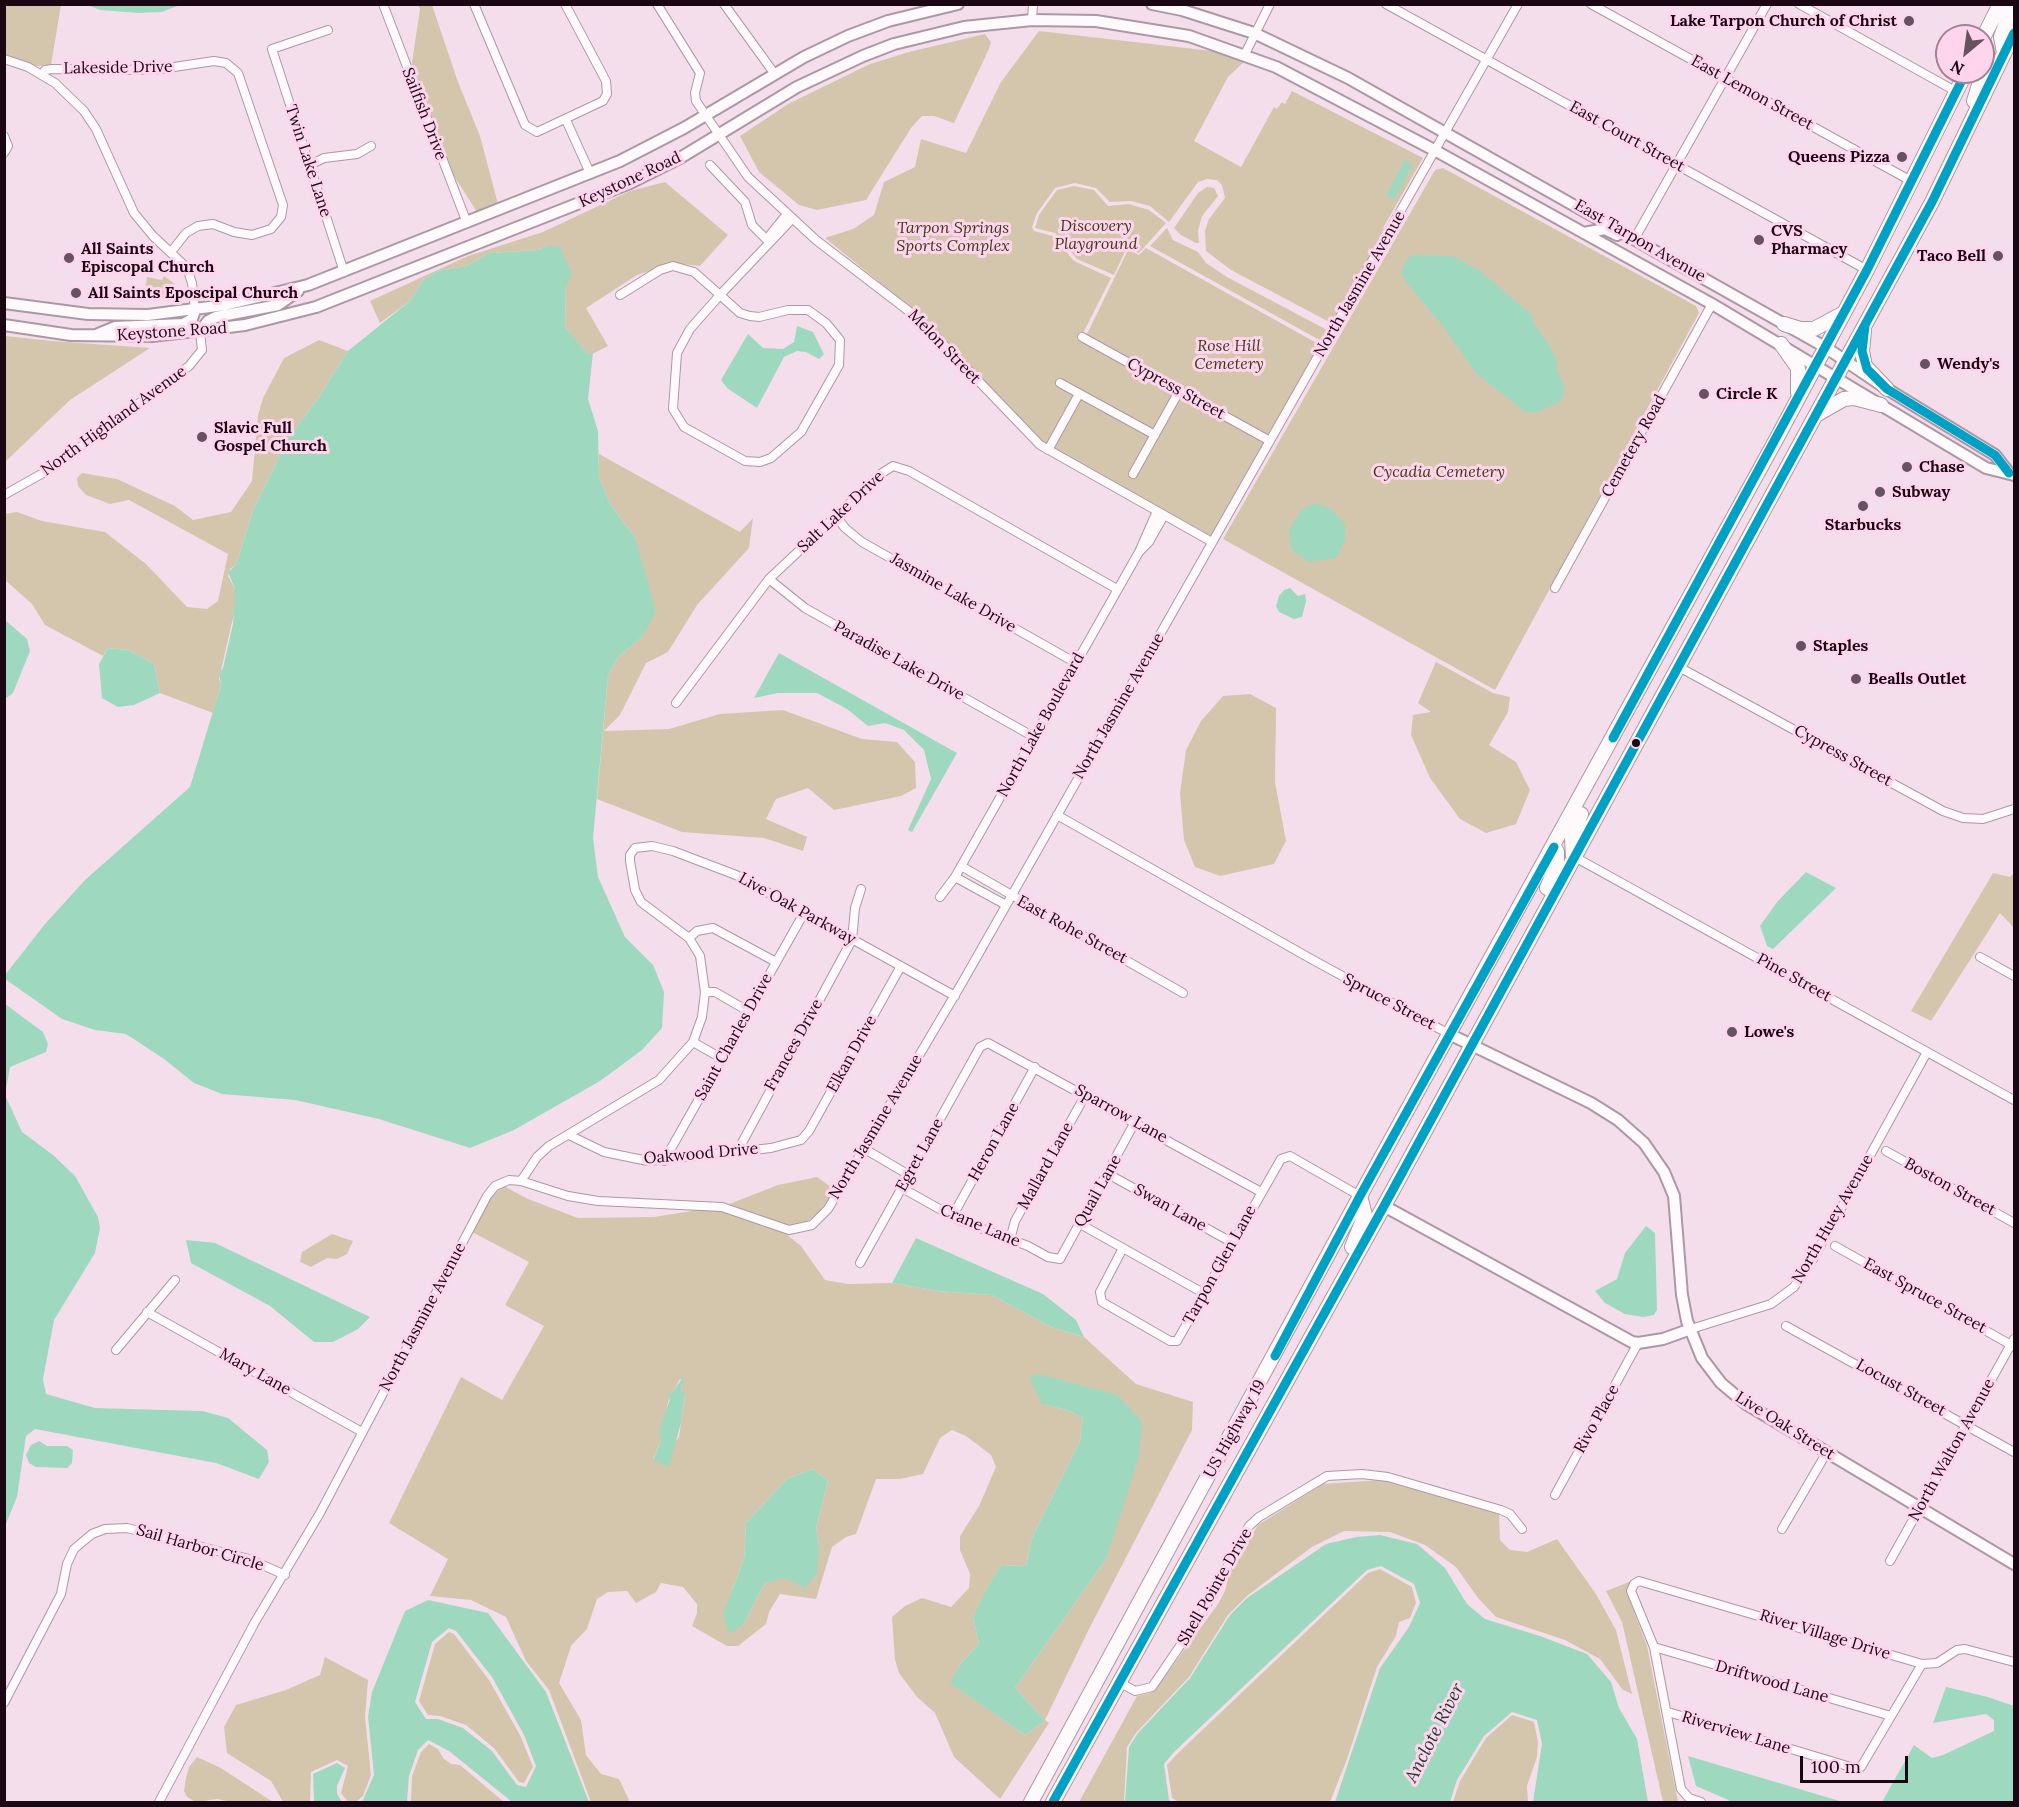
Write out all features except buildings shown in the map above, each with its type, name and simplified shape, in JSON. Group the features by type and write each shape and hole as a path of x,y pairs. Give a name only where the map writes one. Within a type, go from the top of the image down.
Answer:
{"highway":[{"path":"1990,24 2000,4"},
{"path":"2009,55 2001,46 2001,37 2013,4"},
{"name":"US Highway 19","path":"1053,1803 1384,1206 1540,916 1932,202 1967,129 2009,55 2014,33"},
{"name":"US Highway 19","path":"1034,1799 1360,1196 1554,846 1844,313 1913,182 1961,84"},
{"path":"1967,129 1980,84"},
{"path":"1784,324 1800,329 1814,329 1844,313"},
{"path":"1866,322 1862,351 1865,366 1887,389"},
{"path":"1781,344 1798,368 1800,381 1798,398"},
{"path":"1814,417 1844,399 1854,398 1881,405"},
{"path":"1573,856 1573,832 1600,762"},
{"path":"1540,916 1557,864 1557,852 1554,846"},
{"path":"1338,1287 1365,1215 1360,1196"}],"main road":[{"name":"Keystone Road","path":"4,303 67,312 127,316 195,310 308,285 591,173 646,148 774,73 848,36 938,6 958,4"},
{"path":"1152,4 1182,10 1254,33"},
{"name":"Keystone Road","path":"4,325 92,336 152,336 200,332 278,318 348,296 614,190 680,158 797,87 863,56 894,44 964,27 1032,20 1127,24 1189,36 1245,54"},
{"name":"East Tarpon Avenue","path":"1254,33 1307,56 1447,132 1825,347 1887,389 1995,454 2012,474"},
{"name":"East Tarpon Avenue","path":"1245,54 1304,81 1436,151 1712,304 1986,468 2012,474"},
{"path":"1584,234 1605,229 1640,248 1654,248"},
{"path":"200,332 208,321 216,317 278,304 308,285"},
{"path":"92,336 115,327 183,324 192,319 195,310"},
{"name":"Spruce Street","path":"1449,1034 1591,1103 1618,1120 1644,1143 1664,1172 1674,1196 1684,1312 1691,1329"},
{"path":"1384,1206 1638,1343 1663,1339 1691,1329"},
{"name":"Live Oak Street","path":"1691,1329 1702,1358 1727,1389 1746,1404 2014,1564"}],"street":[{"name":"Sailfish Drive","path":"383,4 467,223"},
{"path":"474,4 528,128 540,132 603,101 608,90 606,81 565,4"},
{"name":"Melon Street","path":"657,4 699,73 695,98 743,172 790,217 916,316 1025,432 1048,450 1212,542"},
{"path":"724,4 774,73"},
{"path":"1032,20 1033,4"},
{"path":"1245,54 1270,4"},
{"name":"East Court Street","path":"1386,4 1867,270"},
{"name":"North Jasmine Avenue","path":"159,1803 255,1622 285,1575 487,1196 495,1186 509,1180 521,1181 568,1196 598,1201 729,1208 781,1229 795,1230 812,1225 821,1217 954,996 1518,4"},
{"name":"East Lemon Street","path":"1591,4 1913,182"},
{"path":"1635,237 1767,4"},
{"path":"1798,4 1957,92"},
{"name":"Twin Lake Lane","path":"328,30 272,49 344,272"},
{"path":"4,59 42,75 64,90 84,111 96,129 134,213 190,275 195,310"},
{"name":"Lakeside Drive","path":"42,75 45,70 52,69 154,70 214,61 231,67 242,79 283,205 282,215 271,229 252,235 234,232 213,224 198,226 186,233 171,252"},
{"path":"566,120 591,173"},
{"path":"4,136 8,146 4,153"},
{"path":"310,165 324,158 357,154 371,146"},
{"path":"710,165 745,202 752,225 768,241"},
{"path":"620,295 660,270 677,266 694,272 720,295 740,313 759,317 789,309 808,310 826,323 840,340 839,365 801,432 771,458 760,462 745,461 684,427 672,406 677,353 692,326 720,295 768,241 774,239 790,217"},
{"name":"Cemetery Road","path":"1555,588 1712,304"},
{"name":"North Highland Avenue","path":"4,495 52,468 189,366 202,350 200,332"},
{"name":"Cypress Street","path":"1082,337 1270,441"},
{"path":"1060,383 1155,435"},
{"path":"1048,450 1079,394"},
{"path":"1133,474 1177,394"},
{"name":"Salt Lake Drive","path":"676,703 769,579 886,470 897,466 1117,589"},
{"name":"North Lake Boulevard","path":"940,897 956,877 1161,513"},
{"name":"Jasmine Lake Drive","path":"836,516 845,528 862,542 1076,663"},
{"name":"Paradise Lake Drive","path":"769,579 805,608 1034,737"},
{"name":"Cypress Street","path":"1677,666 1943,811 1963,818 1983,819 2014,809"},
{"name":"Spruce Street","path":"1057,815 1449,1034"},
{"name":"Live Oak Parkway","path":"689,938 641,902 635,890 630,861 632,851 639,846 652,846 711,865 804,913 954,996"},
{"name":"Pine Street","path":"1573,856 2014,1100"},
{"name":"East Rohe Street","path":"961,866 1183,993"},
{"path":"956,877 1006,905"},
{"path":"852,940 855,908 861,889"},
{"name":"Saint Charles Drive","path":"664,1161 804,913"},
{"path":"521,1181 541,1152 659,1080 693,1042 702,1017 705,992 700,956 689,938 698,931 713,928 776,962"},
{"name":"Frances Drive","path":"737,1152 852,940"},
{"path":"1980,957 2014,976"},
{"name":"Elkan Drive","path":"801,1140 809,1131 901,966"},
{"path":"705,992 715,992 748,1011"},
{"path":"693,1042 721,1058"},
{"name":"Sparrow Lane","path":"980,1047 993,1044 1261,1192"},
{"name":"Egret Lane","path":"860,1263 980,1047"},
{"name":"North Huey Avenue","path":"1691,1329 1771,1304 1794,1287 1813,1259 1927,1052"},
{"name":"Heron Lane","path":"952,1217 1035,1066"},
{"name":"Mallard Lane","path":"1010,1240 1015,1221 1086,1095"},
{"name":"Quail Lane","path":"1060,1259 1135,1122"},
{"name":"Oakwood Drive","path":"569,1135 589,1146 623,1157 664,1161 771,1148 801,1140"},
{"path":"863,1148 909,1175"},
{"name":"Boston Street","path":"1886,1151 2014,1223"},
{"name":"Tarpon Glen Lane","path":"1123,1248 1100,1292 1102,1302 1170,1341 1180,1339 1281,1159 1290,1156 1360,1196"},
{"name":"Swan Lane","path":"1108,1174 1233,1243"},
{"name":"Crane Lane","path":"902,1188 952,1217 1048,1257 1060,1259"},
{"path":"1080,1224 1205,1294"},
{"name":"East Spruce Street","path":"1835,1246 2013,1343"},
{"path":"116,1350 175,1280"},
{"name":"Mary Lane","path":"147,1312 362,1432"},
{"name":"Locust Street","path":"1786,1326 2014,1452"},
{"name":"Rivo Place","path":"1555,1495 1638,1343"},
{"name":"North Walton Avenue","path":"1890,1561 2013,1343"},
{"path":"1782,1528 1827,1452"},
{"name":"Shell Pointe Drive","path":"1119,1682 1135,1690 1152,1687 1203,1612 1249,1526 1259,1517 1327,1476 1362,1474 1388,1477 1502,1510 1510,1514 1522,1529"},
{"name":"Sail Harbor Circle","path":"4,1703 60,1594 67,1564 74,1549 93,1534 105,1529 127,1528 249,1559 285,1575"},
{"name":"River Village Drive","path":"1654,1647 1631,1591 1634,1584 1646,1582 1923,1664"},
{"path":"1654,1647 1681,1789 1689,1798 1701,1803"},
{"name":"Driftwood Lane","path":"1654,1647 1891,1716"},
{"path":"1923,1664 1937,1664 1957,1650 1965,1649 2014,1662"},
{"name":"Riverview Lane","path":"1668,1712 1854,1768 1862,1767 1923,1664"}],"green space":[{"path":"4,5 61,5 51,65 36,66 5,57"},
{"path":"418,5 432,5 458,82 480,136 498,204 477,212 447,165 411,69 420,9"},
{"name":"Tarpon Springs Sports Complex","path":"1039,31 1229,53 1247,59 1228,77 1194,141 1241,167 1274,107 1277,109 1282,102 1285,104 1292,91 1423,158 1383,228 1386,230 1333,324 1231,270 1206,251 1205,231 1209,219 1225,198 1222,185 1217,180 1207,179 1198,182 1169,222 1150,206 1131,201 1110,202 1096,188 1075,183 1055,188 1037,213 1032,227 1034,231 1053,236 1074,261 1111,278 1083,333 1080,332 1077,339 1265,443 1211,536 1043,442 925,319 825,238 853,229 874,215 884,182 915,167 921,139 966,153 1001,82"},
{"path":"985,34 991,42 989,49 954,123 934,116 922,116 911,128 866,200 817,210 799,205 759,172 740,136 788,104 870,64"},
{"name":"Cycadia Cemetery","path":"1443,168 1696,306 1699,313 1495,690 1223,539 1435,170"},
{"path":"665,182 728,235 700,266 674,263 637,275 586,308 608,346 588,356 565,327 566,285 547,246 538,250 489,253 466,266 438,271 423,280 411,300 380,323 370,301 468,256 543,232 630,191"},
{"name":"Discovery Playground","path":"1074,186 1094,190 1108,206 1129,204 1149,210 1166,223 1139,253 1127,247 1114,275 1077,259 1055,233 1035,228 1039,215 1057,190"},
{"path":"1207,187 1214,188 1218,196 1202,216 1198,231 1199,243 1196,243 1181,235 1174,228 1198,193"},
{"path":"1167,228 1173,240 1198,252 1206,263 1227,277 1329,331 1323,342 1150,246"},
{"name":"Rose Hill Cemetery","path":"1146,248 1322,346 1267,439 1086,336 1128,250 1139,255"},
{"path":"164,276 175,284 172,298 144,297 147,277 162,280"},
{"path":"5,336 150,348 70,400 5,462"},
{"path":"319,340 348,351 317,400 288,439 253,511 236,565 230,569 228,576 235,589 235,609 219,679 221,684 213,713 160,693 154,664 128,650 108,648 103,656 45,625 32,604 5,580 4,514 17,512 42,521 105,532 146,564 187,607 207,609 218,601 228,554 129,500 110,504 86,495 78,486 77,478 82,473 117,479 175,506 193,520 231,512 252,481 258,415 263,398 284,358"},
{"path":"599,454 740,532 753,518 749,548 697,605 668,652 646,663 620,715 604,731 669,729 720,714 783,710 862,739 897,742 915,762 916,788 901,796 834,810 808,788 776,799 766,819 807,837 803,851 764,838 682,832 597,799 608,676 618,657 642,637 635,538 610,504 599,477"},
{"path":"1436,662 1493,693 1510,697 1508,712 1489,745 1516,762 1530,790 1516,824 1486,833 1460,819 1430,778 1411,735 1413,715 1431,712 1418,703"},
{"path":"1250,694 1276,708 1275,782 1286,841 1274,864 1220,876 1195,867 1184,840 1180,793 1186,750 1201,721 1223,696"},
{"path":"1993,873 2010,877 2014,873 2014,928 2000,913 1931,1021 1911,1011"},
{"path":"817,1177 835,1190 818,1214 801,1225 782,1225 729,1204 778,1185"},
{"path":"504,1186 528,1199 578,1218 654,1217 704,1209 728,1212 786,1234 801,1246 825,1280 848,1284 892,1283 938,1291 992,1295 1051,1327 1084,1337 1136,1384 1193,1402 1192,1430 1088,1631 1045,1720 1049,1723 1000,1799 954,1757 935,1713 917,1697 899,1673 895,1660 892,1617 905,1606 922,1598 951,1607 969,1588 970,1574 960,1550 960,1536 979,1506 996,1467 991,1455 966,1436 952,1430 940,1438 923,1474 900,1479 876,1479 856,1534 846,1537 832,1547 816,1599 780,1594 769,1612 766,1624 738,1646 727,1646 692,1626 697,1613 697,1604 683,1587 661,1583 656,1592 636,1603 627,1591 608,1592 597,1599 587,1629 571,1646 559,1683 581,1720 586,1755 601,1774 619,1779 629,1800 627,1802 591,1802 549,1690 526,1661 506,1617 471,1600 430,1596 448,1559 389,1523 461,1377 502,1400 544,1326 505,1305 529,1262 472,1232 491,1196","holes":["680,1379 685,1383 682,1383 681,1389 685,1396 679,1437 673,1445 672,1455 659,1461 653,1459 661,1441 668,1402","1042,1404 1142,1421 1106,1559 1015,1688 1045,1721 1025,1735 951,1683 961,1663 979,1644 973,1616 1001,1565 1026,1566 1031,1540 1080,1441 1083,1418 1067,1410","813,1469 828,1481 816,1528 819,1546 785,1577 765,1583 743,1625 732,1590 744,1559 746,1523 787,1479"]},
{"path":"332,1234 353,1241 347,1254 337,1259 327,1258 311,1267 300,1262 302,1252"},
{"path":"1381,1480 1499,1514 1500,1540 1510,1550 1527,1552 1557,1539 1596,1594 1616,1630 1632,1694 1623,1690 1600,1659 1565,1640 1496,1617 1478,1598 1456,1567 1425,1545 1390,1532 1344,1531 1312,1547 1247,1596 1228,1615 1189,1677 1136,1733 1127,1747 1124,1802 1079,1802 1137,1696 1150,1693 1163,1679 1218,1604 1225,1591 1229,1573 1258,1525 1323,1484"},
{"path":"1380,1569 1412,1587 1416,1603 1410,1618 1399,1622 1396,1636 1377,1667 1347,1759 1330,1802 1179,1802 1172,1798 1167,1765 1176,1755 1368,1573"},
{"path":"1634,1580 1628,1586 1627,1593 1647,1646 1678,1802 1663,1802 1622,1622 1606,1591"},
{"path":"449,1632 454,1634 489,1680 521,1737 533,1767 524,1783 519,1782 494,1748 466,1725 440,1716 428,1715 419,1701 435,1644"},
{"path":"325,1657 368,1680 365,1717 371,1775 363,1796 356,1802 348,1802 341,1793 348,1766 337,1760 311,1772 310,1802 283,1802 271,1781 227,1753 224,1727 236,1705 286,1690 320,1675"},
{"path":"1512,1715 1534,1722 1538,1742 1537,1757 1527,1786 1528,1802 1453,1802 1460,1781 1486,1738"},
{"path":"429,1744 438,1749 443,1758 451,1764 460,1765 504,1802 411,1802 412,1776 421,1752"},
{"path":"197,1757 221,1768 273,1802 231,1802 217,1799 196,1802 187,1797 184,1791 186,1778 189,1767"}],"water":[{"path":"88,5 180,5 162,12 139,13 100,10"},
{"path":"1405,160 1413,165 1394,200 1386,195"},
{"path":"547,246 560,246 572,275 566,285 565,327 588,355 593,353 588,399 598,431 599,477 610,504 635,538 656,611 642,637 618,657 608,676 593,838 598,877 625,937 653,965 664,992 662,1028 642,1050 600,1081 514,1130 470,1148 379,1119 295,1100 222,1094 194,1083 164,1059 126,1034 95,1030 62,1019 5,979 5,975 45,924 85,880 190,787 221,685 219,673 223,668 233,624 235,589 228,572 236,565 253,511 288,439 317,400 348,351 411,300 423,280 438,271 466,266 489,253 538,250"},
{"path":"1413,255 1452,256 1479,270 1532,315 1534,324 1557,360 1557,369 1565,390 1560,402 1537,412 1525,412 1476,373 1401,273 1407,259"},
{"path":"797,326 813,332 824,354 819,359 806,352 797,351 784,357 757,408 727,388 721,380 748,334 763,348 783,349 794,342"},
{"path":"1317,503 1329,508 1341,519 1346,527 1345,540 1336,558 1309,562 1291,549 1289,530 1302,509"},
{"path":"1290,588 1298,596 1305,594 1306,601 1302,617 1294,619 1279,612 1276,606 1279,596 1284,590"},
{"path":"5,620 27,639 30,651 13,693 5,699"},
{"path":"108,648 128,650 154,664 160,693 134,705 118,707 102,698 99,664"},
{"path":"779,653 957,753 912,832 908,830 931,779 924,750 904,730 885,723 868,726 847,709 817,693 778,693 754,698"},
{"path":"1806,872 1836,888 1773,949 1767,946 1760,926 1777,902"},
{"path":"5,1004 43,1032 48,1044 46,1052 10,1067 5,1095"},
{"path":"5,1095 22,1132 53,1155 75,1176 98,1217 100,1228 95,1253 54,1320 43,1379 46,1394 95,1408 202,1411 228,1418 267,1450 269,1462 259,1479 216,1463 35,1429 26,1436 17,1497 5,1526"},
{"path":"1646,1226 1655,1233 1657,1310 1654,1315 1643,1317 1625,1314 1605,1303 1595,1291 1617,1279 1625,1253"},
{"path":"916,1238 1043,1294 1076,1320 1084,1337 1051,1327 992,1295 938,1291 892,1283"},
{"path":"186,1240 215,1243 370,1317 358,1329 333,1342 314,1342 270,1306 191,1263"},
{"path":"1039,1374 1117,1395 1142,1421 1139,1457 1106,1559 1015,1688 1045,1721 1025,1735 950,1683 961,1663 979,1644 973,1616 988,1587 1001,1565 1026,1566 1031,1540 1080,1441 1083,1418 1067,1410 1042,1404 1029,1377"},
{"path":"683,1377 685,1383 682,1384 681,1389 685,1395 681,1423 669,1467 653,1460 661,1441 659,1431 670,1399 669,1393 672,1393"},
{"path":"39,1441 47,1446 67,1446 73,1450 72,1463 67,1468 36,1467 29,1463 26,1455 31,1445"},
{"path":"813,1469 828,1481 816,1528 819,1546 817,1574 805,1588 785,1578 765,1583 743,1625 729,1634 723,1614 744,1559 746,1523 787,1479"},
{"name":"Anclote River","path":"1380,1535 1417,1544 1445,1568 1467,1604 1485,1619 1587,1654 1611,1682 1619,1708 1637,1739 1648,1802 1533,1802 1542,1744 1537,1720 1512,1712 1484,1736 1457,1780 1450,1802 1335,1802 1380,1668 1409,1627 1420,1603 1414,1584 1381,1566 1367,1570 1174,1752 1164,1764 1169,1800 1172,1802 1125,1802 1129,1747 1138,1733 1190,1678 1230,1615 1247,1598 1326,1544 1356,1537"},
{"path":"428,1600 488,1613 546,1692 589,1802 512,1802 449,1751 428,1740 418,1750 409,1776 407,1802 362,1802 374,1775 368,1717 372,1692 405,1611","holes":["449,1628 456,1631 492,1677 524,1735 536,1766 526,1787 517,1785 492,1751 463,1728 438,1719 426,1719 415,1702 432,1642"]},
{"path":"1946,1687 2014,1706 2014,1802 1882,1802 1914,1745 1932,1758 1994,1731 1994,1720 1986,1714 1933,1723"},
{"path":"1688,1756 1843,1802 1733,1802 1696,1786"},
{"path":"337,1763 345,1768 337,1786 337,1794 342,1802 314,1802 313,1774"}],"transit line":[{"path":"1053,1802 1384,1206 1932,202 2014,33"},
{"path":"1613,738 1867,270 1960,84"},
{"path":"1865,326 1862,351 1867,369 1887,389 1995,455 2009,473"},
{"path":"1275,1356 1360,1196 1554,847"}],"place":[{"name":"Lake Tarpon Church of Christ","path":"1909,21"},
{"name":"Queens Pizza","path":"1902,157"},
{"name":"CVS Pharmacy","path":"1759,240"},
{"name":"Taco Bell","path":"1998,256"},
{"name":"All Saints Episcopal Church","path":"69,258"},
{"name":"All Saints Eposcipal Church","path":"76,293"},
{"name":"Wendy's","path":"1925,364"},
{"name":"Circle K","path":"1704,394"},
{"name":"Slavic Full Gospel Church","path":"202,437"},
{"name":"Chase","path":"1907,467"},
{"name":"Subway","path":"1880,492"},
{"name":"Starbucks","path":"1863,506"},
{"name":"Staples","path":"1801,646"},
{"name":"Bealls Outlet","path":"1856,679"},
{"name":"Lowe's","path":"1732,1032"}]}
